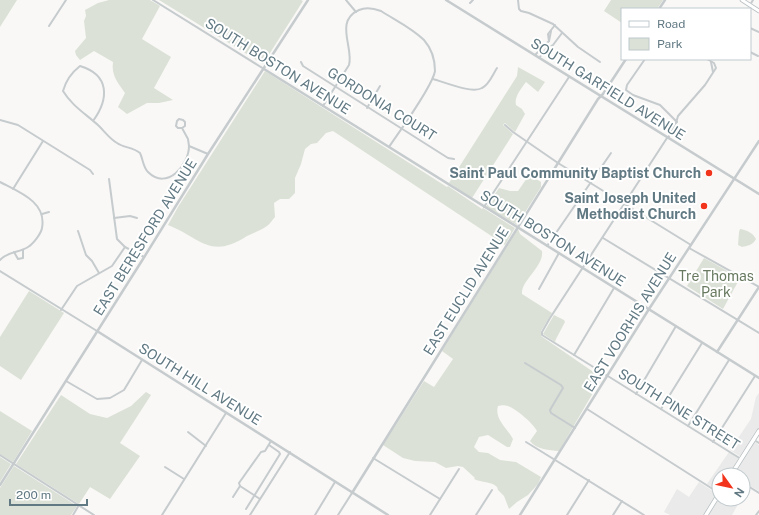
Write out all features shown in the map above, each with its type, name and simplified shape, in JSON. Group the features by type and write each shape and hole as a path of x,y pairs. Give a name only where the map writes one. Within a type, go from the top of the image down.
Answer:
{"main road":[{"path":"742,0 759,11"},
{"path":"736,467 759,431"}],"street":[{"path":"49,26 66,0"},
{"name":"SOUTH BOSTON AVENUE","path":"153,0 759,378"},
{"name":"EAST BERESFORD AVENUE","path":"0,485 208,154 308,0"},
{"path":"346,0 356,12"},
{"name":"SOUTH GARFIELD AVENUE","path":"446,0 759,194"},
{"path":"470,4 472,0"},
{"path":"518,0 519,9 521,11 555,25 582,50 600,62"},
{"path":"750,5 753,0"},
{"path":"323,106 349,65 351,59 346,29 348,21 356,12 362,9 369,8 381,11 424,40 429,46 433,57 434,71 433,79 389,147"},
{"path":"535,55 549,41 551,31 555,25"},
{"path":"539,58 546,49 554,45 562,32"},
{"path":"751,52 758,56"},
{"name":"EAST EUCLID AVENUE","path":"338,515 517,227 625,60"},
{"path":"644,60 627,84 626,90 633,95 660,105 677,122"},
{"path":"583,268 668,138 677,122 678,116 705,84 713,72 716,66 709,60"},
{"name":"GORDONIA COURT","path":"301,62 303,66 367,108 448,158 454,159"},
{"path":"93,121 105,100 103,83 89,70 80,66 72,72 66,82 64,91 68,100 119,145 133,149 140,153 145,168 149,173 159,178 167,179 177,173 188,157 189,146 188,139 182,128 178,128 176,126 177,121 180,119 185,122 185,126 182,128"},
{"path":"433,79 473,90 481,89 486,85 497,68"},
{"path":"484,207 569,77"},
{"path":"367,108 380,86"},
{"path":"0,120 18,125 90,170 93,174"},
{"path":"505,125 526,142 558,163 690,247 759,287 716,352"},
{"path":"13,189 43,141"},
{"name":"EAST VOORHIS AVENUE","path":"520,515 648,309 759,141"},
{"path":"189,146 208,154"},
{"path":"547,246 611,153"},
{"path":"109,179 117,239 124,247 144,257"},
{"path":"0,182 35,202 42,214 43,221 41,231 30,246 23,250 3,256 0,260"},
{"path":"42,214 49,212"},
{"path":"114,218 130,216 137,218"},
{"path":"78,231 86,255 92,261 99,273"},
{"path":"603,238 759,332"},
{"path":"61,310 77,286 112,266 124,247"},
{"path":"14,252 20,260 23,258 23,250"},
{"path":"539,289 559,253"},
{"name":"SOUTH PINE STREET","path":"583,268 542,332 542,335 741,459"},
{"name":"SOUTH HILL AVENUE","path":"0,271 61,310 98,331 388,515"},
{"path":"574,355 614,288"},
{"path":"636,394 676,326"},
{"path":"661,409 702,343"},
{"path":"66,381 97,399 110,398 124,390 142,360"},
{"path":"688,426 729,360"},
{"path":"525,363 561,385 563,388 562,392 550,410 551,413 574,428"},
{"path":"714,442 755,376"},
{"path":"587,409 711,489"},
{"path":"163,515 226,412"},
{"path":"188,432 206,446"},
{"path":"754,440 759,443"},
{"path":"233,497 240,486 239,483 261,452 265,451 271,441"},
{"path":"526,442 644,515"},
{"path":"246,509 280,454 269,445"},
{"path":"250,515 290,452"},
{"path":"0,456 94,515"},
{"path":"373,458 440,499"},
{"path":"165,467 184,479"},
{"path":"430,515 459,469"},
{"path":"567,515 589,480"},
{"path":"315,515 335,482"},
{"path":"240,486 260,499"},
{"path":"476,515 492,490"},
{"path":"613,515 622,501"},
{"path":"73,515 79,505"},
{"path":"756,515 759,510"}],"shaded area":[{"path":"759,393 759,428 741,457 730,450 751,419 756,397"},
{"path":"754,441 759,445 759,491 751,486 751,467 738,467"},
{"path":"729,452 739,459 734,467 719,467"},
{"path":"711,478 711,486 707,484"},
{"path":"699,482 711,490 711,504 704,515 670,515 664,512 677,489 689,497"},
{"path":"712,507 736,507 732,515 707,515"}],"green space":[{"path":"0,0 17,0 0,27"},
{"path":"109,0 150,0 160,6 142,39 171,57 154,88 173,100 159,103 147,103 127,114 118,107 125,93 114,75 113,62 94,51 80,60 76,55 75,51 86,38 84,21 86,16 85,10 98,3"},
{"path":"159,0 301,0 303,1 263,64"},
{"path":"611,0 663,0 658,8 621,8 621,22 604,11"},
{"path":"518,67 545,82 538,92 526,82 520,90 516,99 516,105 522,109 525,114 515,132 505,123 503,125 513,134 472,198 449,183 517,76"},
{"path":"265,71 482,209 483,208 515,228 505,245 333,131 326,133 317,143 311,144 305,149 295,178 295,193 289,199 280,199 274,203 275,217 262,229 234,243 224,246 214,246 198,241 168,225"},
{"path":"533,177 541,182 541,187 517,225 486,207 499,188 510,191 518,191 527,178"},
{"path":"518,229 520,234 542,251 540,262 525,284 522,294 552,313 541,331 541,336 592,371 596,376 597,386 559,451 543,449 533,444 530,441 537,431 532,424 508,406 498,406 497,411 500,420 513,439 510,447 507,447 488,435 479,437 474,447 479,452 488,453 500,460 516,462 541,477 538,484 528,495 509,509 504,496 495,485 474,479 475,478 463,467 458,466 446,468 435,462 415,461 403,458 383,445 424,381 434,387 453,359 442,351"},
{"path":"740,229 751,233 755,237 756,239 752,244 742,247 738,245"},
{"name":"Tre Thomas Park","path":"704,258 740,278 723,309 687,286"},
{"path":"29,291 64,313 21,380 0,366 0,337"},
{"path":"554,315 565,322 555,342 543,334"},
{"path":"146,392 151,395 120,443 140,456 110,499 90,487 79,504 16,464 61,395 90,414 107,418 131,406"},
{"path":"0,411 32,431 13,462 0,454"},
{"path":"0,457 11,464 0,482"},
{"path":"14,466 77,506 71,515 0,515 0,488"}],"place":[{"name":"Saint Paul Community Baptist Church","path":"709,173"},
{"name":"Saint Joseph United Methodist Church","path":"704,206"}]}
